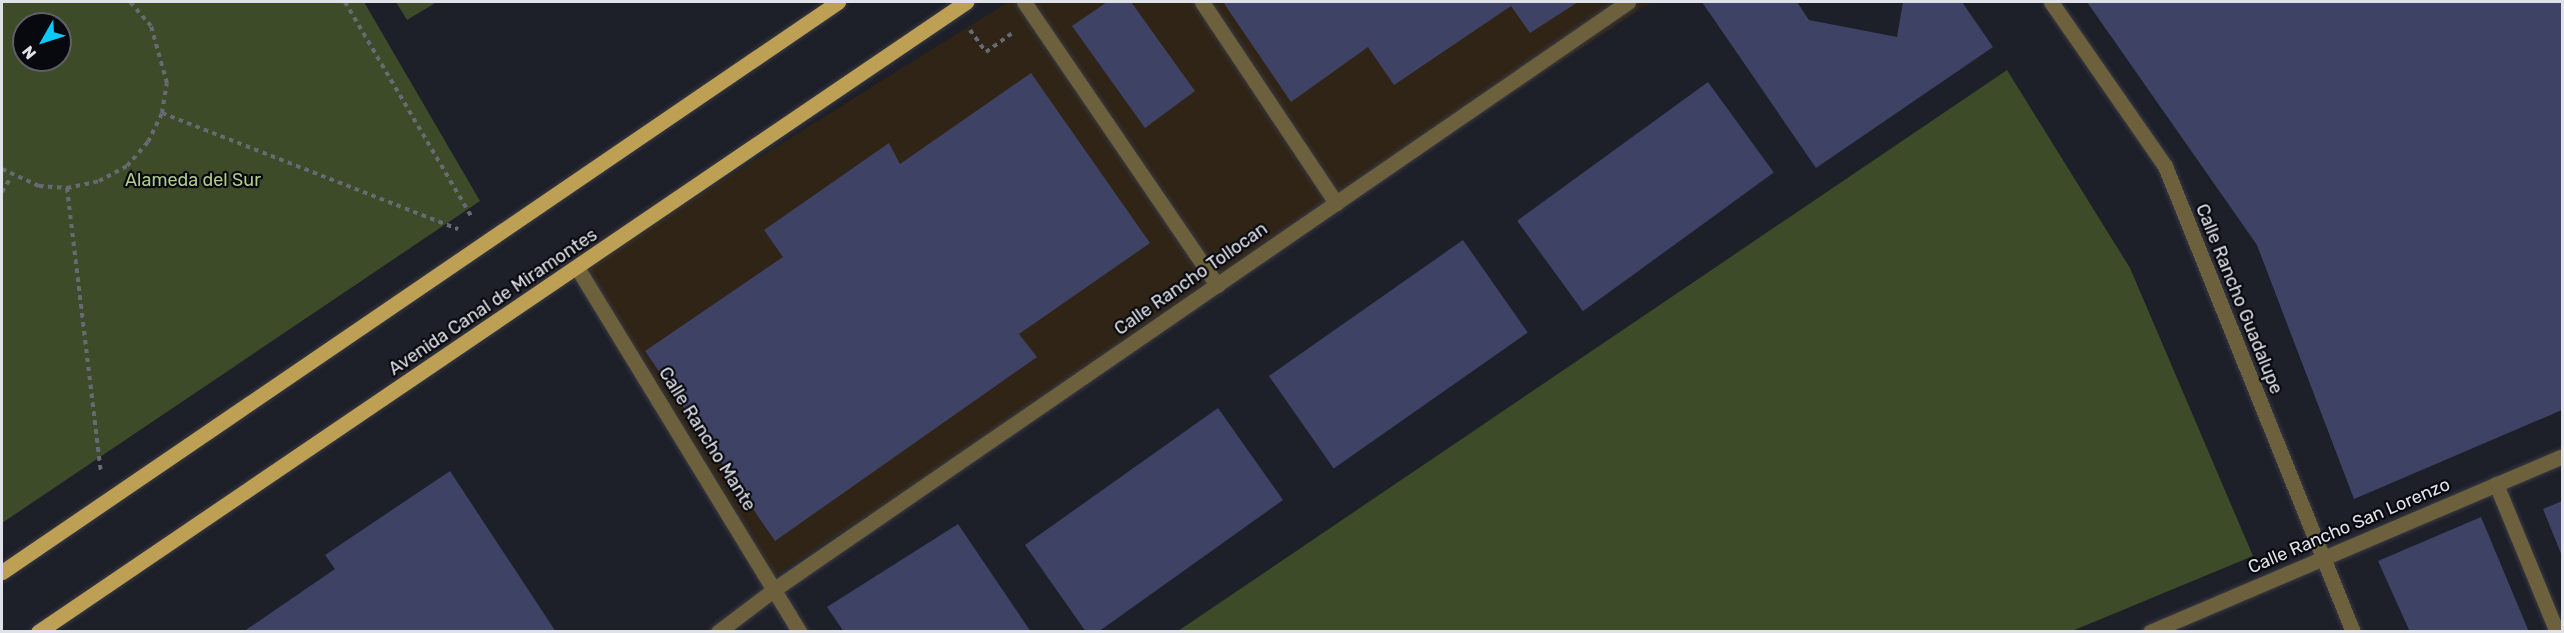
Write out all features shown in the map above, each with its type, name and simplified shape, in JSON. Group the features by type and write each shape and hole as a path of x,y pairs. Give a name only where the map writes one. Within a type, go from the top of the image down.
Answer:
{"main road":[{"path":"2,572 485,240 837,2"},
{"name":"Avenida Canal de Miramontes","path":"38,632 578,269 966,2"}],"street":[{"path":"1024,2 1217,285"},
{"path":"1202,2 1336,203"},
{"name":"Calle Rancho Tollocan","path":"718,632 776,588 1628,2"},
{"name":"Calle Rancho Guadalupe","path":"2051,2 2166,166 2322,558 2354,632"},
{"name":"Calle Rancho Mante","path":"578,269 776,588 800,632"},
{"name":"Calle Rancho San Lorenzo","path":"2150,632 2562,456"},
{"path":"2496,484 2557,632"}],"path":[{"path":"2,169 11,177 67,188 99,182 127,166 148,142 162,113 167,83 163,54 151,26 130,2"},
{"path":"345,2 485,240"},
{"path":"986,52 1019,29"},
{"path":"162,113 485,240"},
{"path":"2,192 11,177"},
{"path":"67,188 104,501"}],"shaded area":[{"path":"1008,2 1652,2 767,581 577,271"}],"green space":[{"name":"Alameda del Sur","path":"2,2 364,2 480,201 2,523"},
{"path":"396,2 437,2 407,20"},
{"path":"2007,70 2130,268 2253,556 2072,631 1178,631"}],"building":[{"path":"1107,2 1131,2 1195,91 1145,128 1072,26"},
{"path":"1223,2 1578,2 1530,33 1511,6 1394,85 1368,47 1291,102"},
{"path":"1702,2 1797,2 1809,20 1897,37 1903,2 1962,2 1993,47 1816,168"},
{"path":"2087,2 2562,2 2562,410 2354,499 2257,245"},
{"path":"1031,73 1150,243 1019,334 1037,357 775,541 645,351 783,257 764,230 889,143 900,164"},
{"path":"1708,82 1774,173 1583,311 1517,221"},
{"path":"1463,240 1528,333 1334,469 1269,376"},
{"path":"1218,408 1283,500 1098,632 1086,632 1025,545"},
{"path":"450,471 556,632 243,632 335,569 325,555"},
{"path":"2562,501 2562,556 2543,509"},
{"path":"2481,517 2529,632 2410,632 2378,561"},
{"path":"958,524 1031,632 844,632 827,607"}]}
